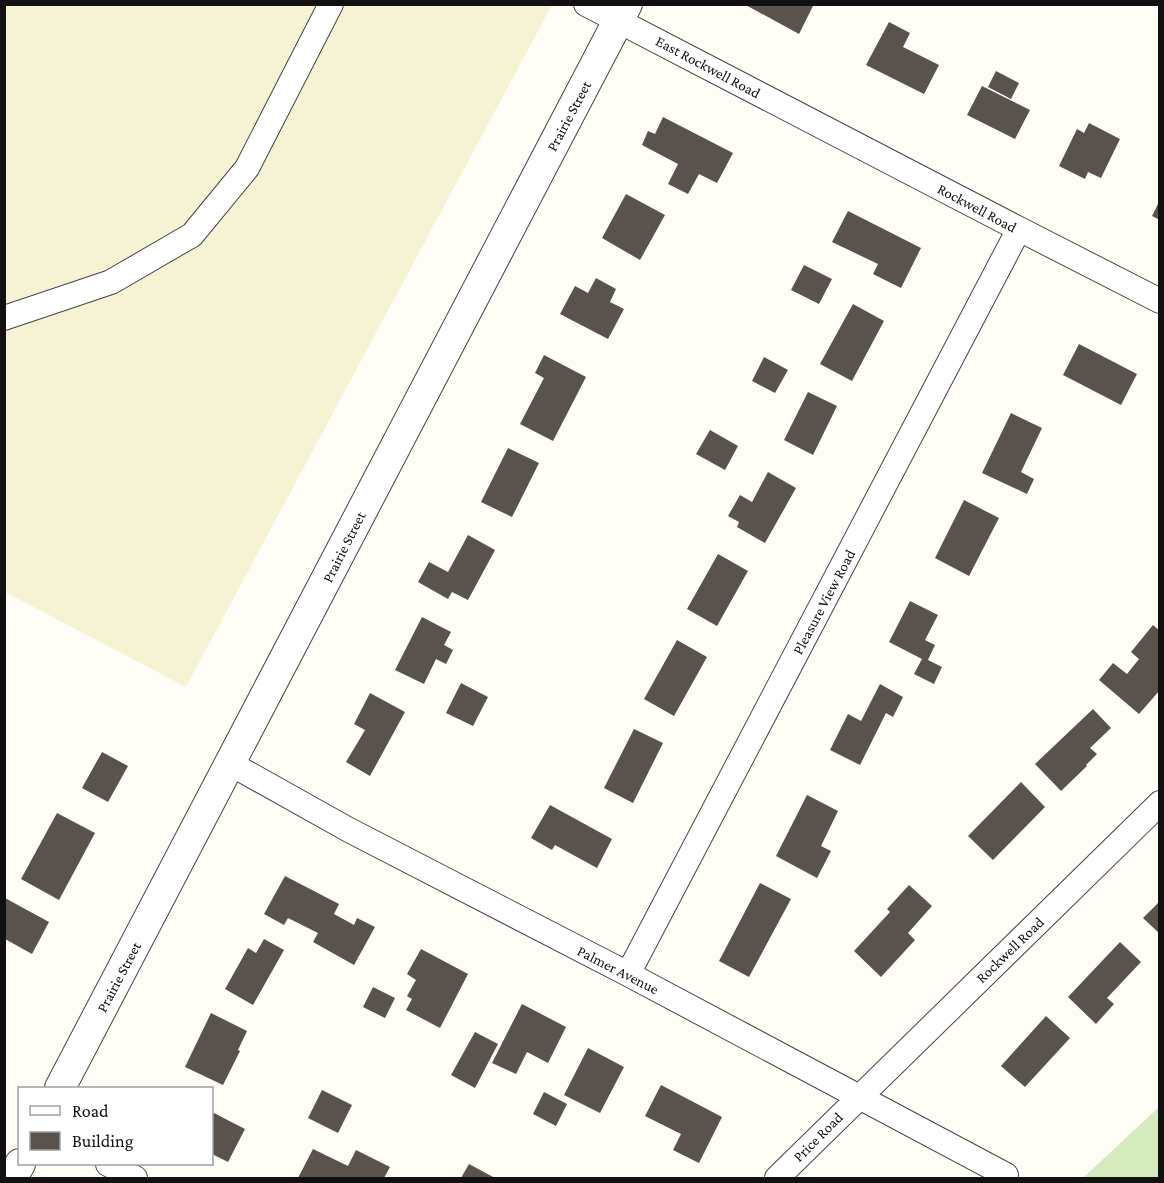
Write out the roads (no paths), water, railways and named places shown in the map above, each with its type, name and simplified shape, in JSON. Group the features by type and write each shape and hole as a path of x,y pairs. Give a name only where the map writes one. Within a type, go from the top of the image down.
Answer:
{"street":[{"path":"4,318 111,282 192,235 247,168 331,4"},
{"name":"East Rockwell Road","path":"586,4 623,13 796,113"},
{"name":"Prairie Street","path":"61,1087 623,13"},
{"name":"Rockwell Road","path":"796,113 1160,301"},
{"name":"Pleasure View Road","path":"628,974 1019,229"},
{"name":"Palmer Avenue","path":"231,764 349,830 628,974 1006,1175"},
{"name":"Rockwell Road","path":"860,1096 1160,803"},
{"name":"Price Road","path":"777,1179 860,1096"},
{"path":"12,1179 19,1165"},
{"path":"110,1165 135,1179"}]}
